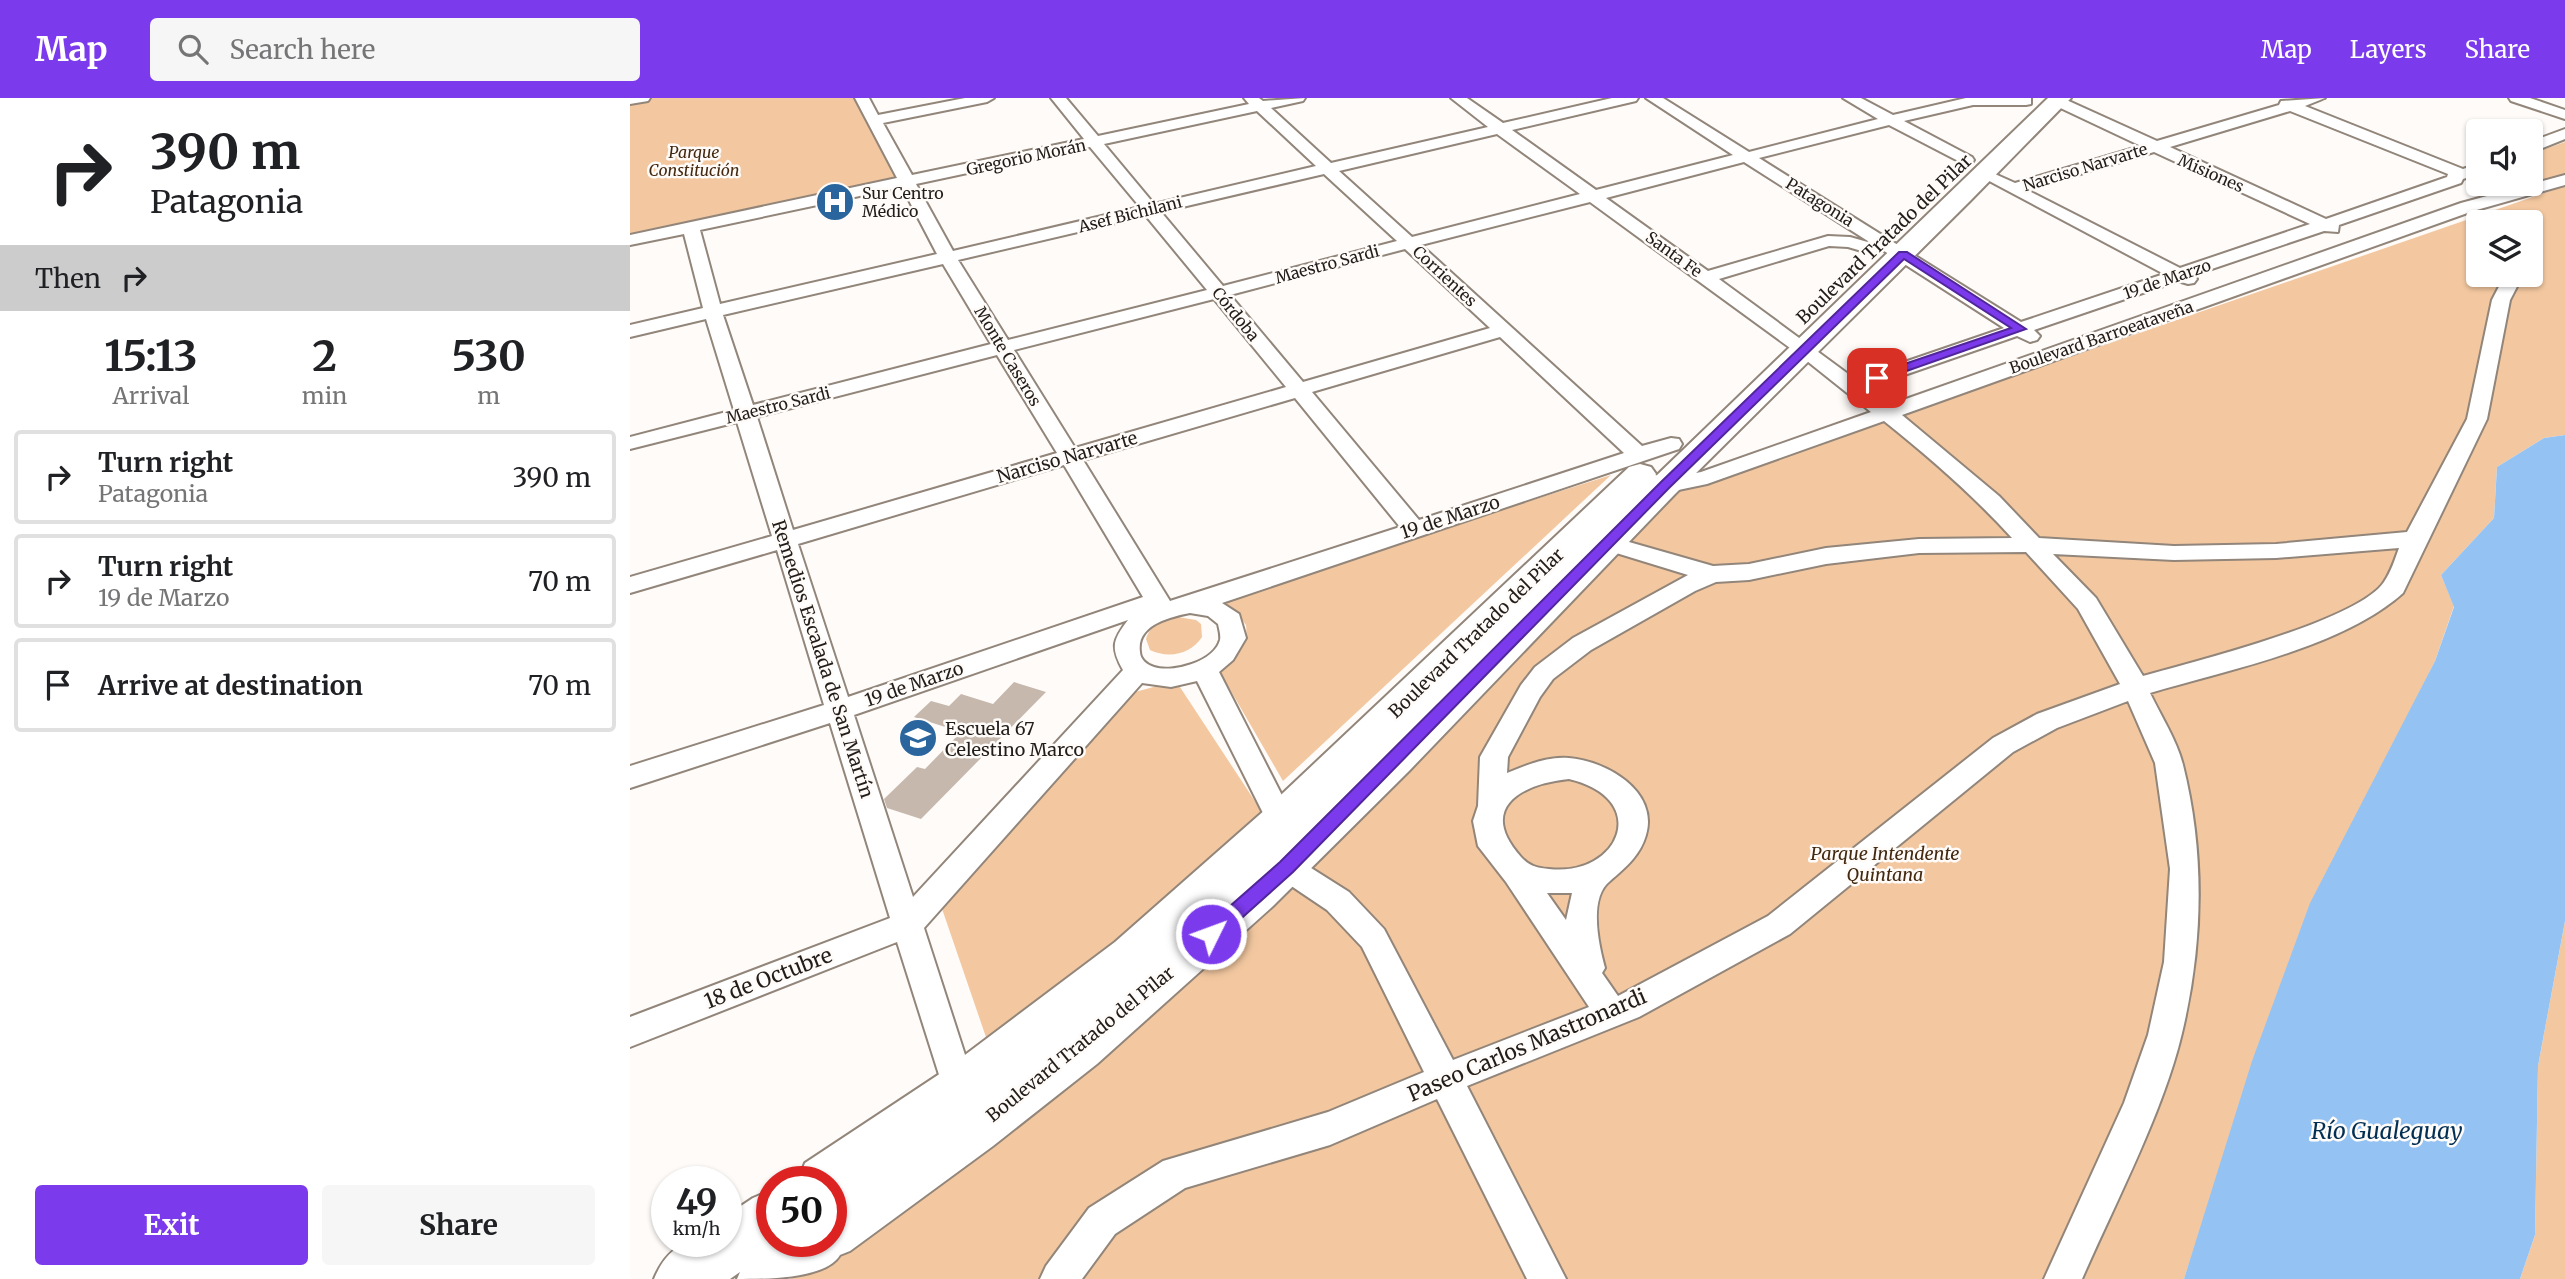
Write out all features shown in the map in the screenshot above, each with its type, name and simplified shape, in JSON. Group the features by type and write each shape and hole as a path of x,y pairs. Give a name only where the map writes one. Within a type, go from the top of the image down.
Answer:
{"main road":[{"name":"Boulevard Tratado del Pilar","path":"847,1221 992,1118 1085,1044 1286,867 1593,538 1653,465 1740,393 1885,248 1976,168 2043,100"},
{"name":"Boulevard Tratado del Pilar","path":"846,1166 959,1089 1131,956 1593,538"},
{"path":"682,1279 756,1228"},
{"path":"765,1279 796,1257"}],"street":[{"path":"630,100 643,98"},
{"name":"Monte Caseros","path":"862,98 948,258 1160,605"},
{"path":"874,120 987,98"},
{"name":"Córdoba","path":"1058,98 1414,529"},
{"name":"Gregorio Morán","path":"630,240 1094,142 1256,102 1298,98"},
{"name":"Santa Fe","path":"1458,98 1889,413"},
{"name":"Asef Bichilani","path":"630,331 1631,98"},
{"name":"Patagonia","path":"1653,98 1749,156 1885,248 2058,353"},
{"path":"1850,98 2013,189 2220,295"},
{"path":"2270,98 2466,172"},
{"name":"Narciso Narvarte","path":"2013,189 2318,98"},
{"path":"2516,98 2565,115"},
{"name":"Maestro Sardi","path":"630,443 1890,120 1973,101 2043,100"},
{"name":"Misiones","path":"2043,100 2366,244"},
{"name":"Corrientes","path":"1256,102 1653,465"},
{"path":"2543,143 2565,134"},
{"name":"19 de Marzo","path":"1853,386 2466,174"},
{"name":"Boulevard Barroeataveña","path":"2543,184 2565,180"},
{"name":"Boulevard Barroeataveña","path":"1653,465 1707,477 2366,244 2476,213 2503,196"},
{"name":"Remedios Escalada de San Martín","path":"691,228 713,312 959,1089"},
{"path":"1705,277 1828,241 1885,248"},
{"name":"Paseo Carlos Mastronardi","path":"1059,1279 1102,1221 1176,1173 1330,1128 1445,1080 1603,1000 1779,925 2003,744 2047,721 2135,688 2295,641 2374,605 2394,587 2415,538 2477,419 2501,300 2508,287"},
{"name":"Narciso Narvarte","path":"630,585 1504,330"},
{"path":"1889,413 1991,501 2087,604 2125,666 2169,762 2185,869 2180,962 2165,1035 2141,1104 2063,1279"},
{"name":"19 de Marzo","path":"1190,605 1414,529 1653,465"},
{"path":"1593,538 1712,574"},
{"path":"1509,729 1516,754 1529,766 1590,772 1609,781 1623,794 1632,811 1634,829 1628,847 1615,863 1596,875 1577,881 1556,883 1535,880 1517,873 1499,859 1489,842 1486,823 1492,805 1494,757 1509,729 1544,673 1582,645 1686,585 1712,574 1749,572 1826,556 1919,546 2034,545 2174,553 2276,551 2415,538"},
{"path":"1160,605 1190,605 1215,609 1230,620 1233,638 1227,652 1205,669 1173,677 1154,676 1138,670 1129,662 1124,651 1126,639 1141,622 1160,605"},
{"name":"19 de Marzo","path":"630,777 1160,605"},
{"path":"1205,669 1282,821 1286,867 1338,901 1373,938 1547,1279"},
{"path":"907,925 1138,670"},
{"path":"1492,805 1504,789 1545,769"},
{"path":"1517,873 1603,1000"},
{"path":"1596,875 1584,897 1580,932 1603,1000"},
{"name":"18 de Octubre","path":"630,1032 907,925"}],"green space":[{"name":"Parque Constitución","path":"647,98 860,98 907,182 630,240 630,101"},
{"name":"Parque Intendente Quintana","path":"2565,142 2565,435 2544,438 2497,467 2494,518 2441,575 2454,606 2435,661 2387,758 2199,1234 2184,1279 790,1279 821,1257 847,1257 847,1239 996,1135 1674,491 1714,480 2466,220 2466,287 2543,287 2543,210 2495,210 2543,196 2543,193 2556,189 2543,183 2543,150"},
{"path":"1611,475 1283,781 1217,667 1242,645 1246,625 1232,608 1212,602"},
{"path":"1178,617 1196,620 1201,624 1202,637 1197,643 1179,653 1165,654 1150,650 1146,639 1154,626"},
{"path":"1176,681 1266,818 1114,952 988,1043 939,900 1135,692"},
{"path":"2565,921 2565,1279 2520,1279 2535,1235 2538,1066"}],"water":[{"name":"Río Gualeguay","path":"2565,435 2565,921 2538,1066 2535,1235 2520,1279 2184,1279 2252,1061 2310,903 2435,661 2454,607 2441,575 2494,518 2497,467 2544,438"}],"building":[{"path":"1014,682 1046,692 921,819 887,808 884,799 917,767 925,769 961,732 914,717 931,701 949,706 961,694 993,704"}],"place":[{"name":"Sur Centro Médico","path":"835,202"},
{"name":"Escuela 67 Celestino Marco","path":"918,738"}],"route":[{"path":"1211,934 1286,867 1664,486 1903,254 2020,329 1877,378"}]}
